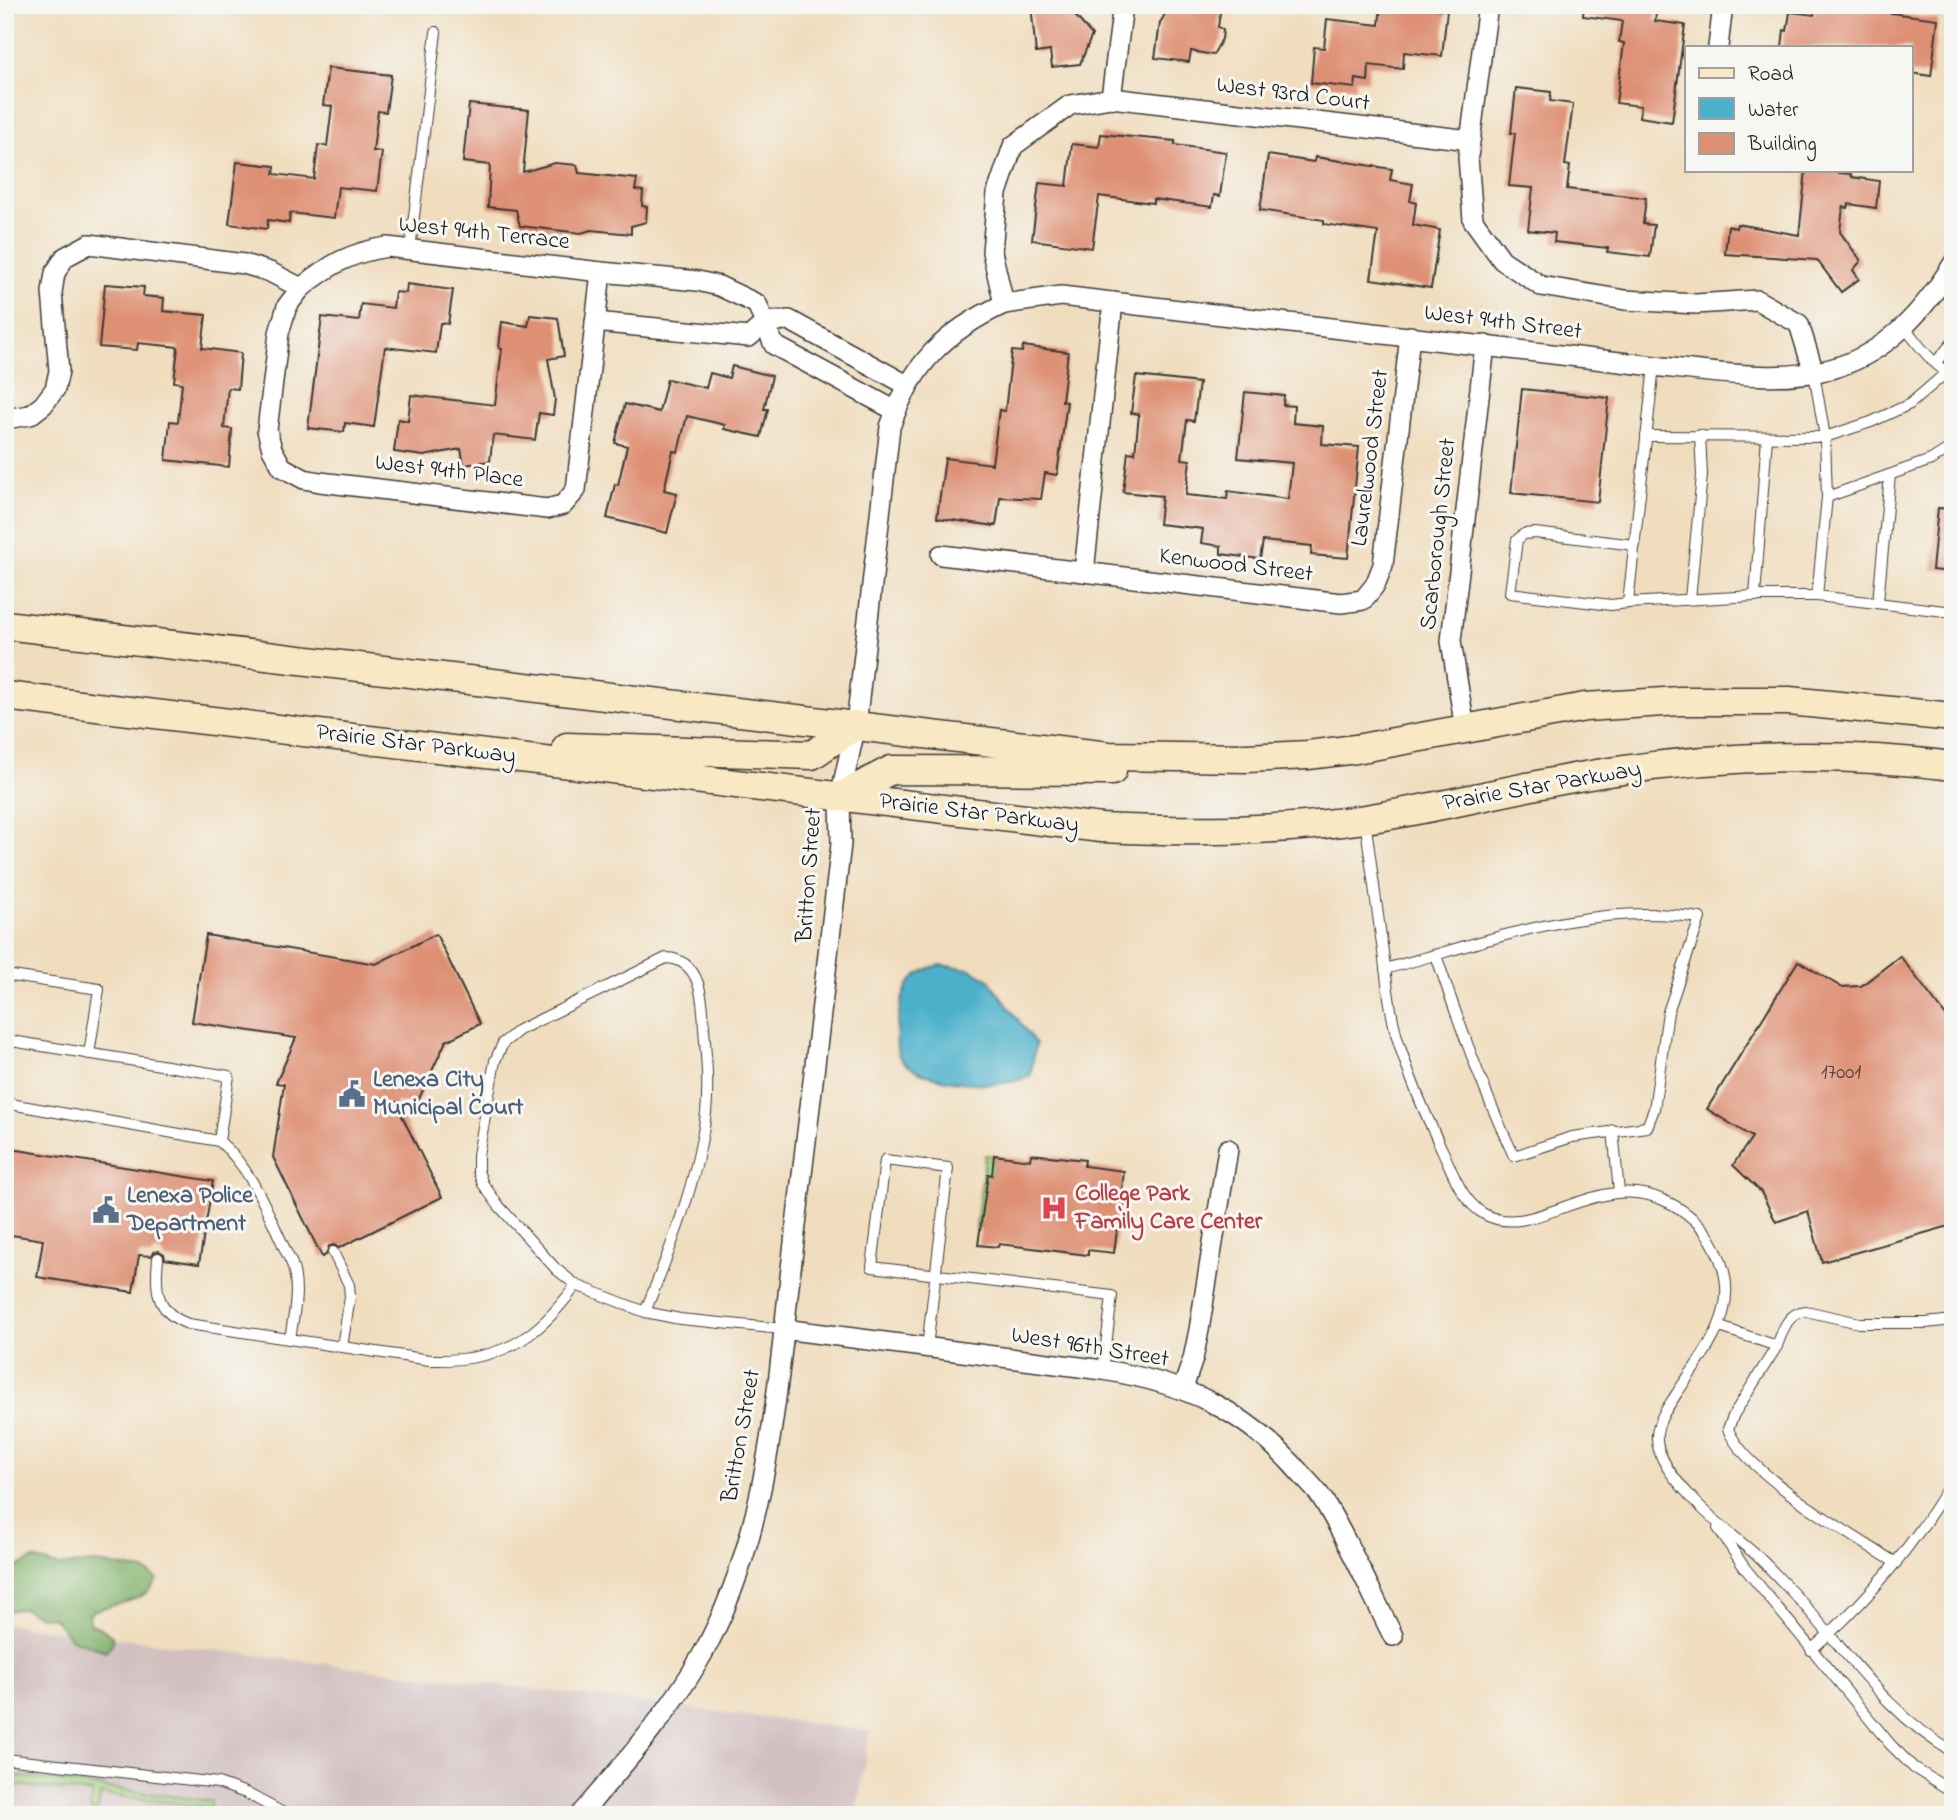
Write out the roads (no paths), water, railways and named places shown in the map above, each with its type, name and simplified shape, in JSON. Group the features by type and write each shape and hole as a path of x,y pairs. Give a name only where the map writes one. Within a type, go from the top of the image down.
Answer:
{"main road":[{"path":"5,625 1109,756 1229,758 1308,755 1344,751 1586,707 1735,699 1835,704 1953,717"},
{"name":"Prairie Star Parkway","path":"5,696 1101,828 1179,832 1256,830 1365,819 1598,774 1715,761 1835,758 1953,766"},
{"path":"386,741 812,755 856,725"},
{"path":"840,797 891,770 1100,772 1229,758"}],"street":[{"path":"1004,304 992,253 998,193 1013,146 1070,105 1111,98 1122,5"},
{"path":"1488,5 1468,157 1473,220 1502,260 1541,286 1625,300 1696,304 1757,300 1799,324 1814,373"},
{"path":"1718,46 1723,5"},
{"name":"West 93rd Court","path":"1111,98 1470,140"},
{"path":"5,418 30,415 43,405 55,389 59,371 52,292 55,273 65,257 82,247 89,244 110,245 244,264 270,272 301,288"},
{"name":"West 94th Terrace","path":"301,288 342,258 387,247 698,281 719,286 757,304 774,345 896,411"},
{"name":"West 94th Street","path":"1004,304 1061,296 1654,366 1781,377 1814,373 1849,364 1876,351 1905,328 1925,307 1953,264"},
{"name":"West 94th Place","path":"301,288 287,306 279,334 267,430 272,449 282,467 304,479 320,482 547,509 563,505 576,490 601,272"},
{"path":"1084,572 1113,302"},
{"name":"Britton Street","path":"580,1815 663,1716 702,1655 731,1590 765,1472 840,857 840,797 856,725 890,427 907,385 928,355 967,324 1004,304"},
{"path":"596,322 749,337 765,322 789,320 907,385"},
{"name":"Laurelwood Street","path":"1375,585 1383,565 1410,336"},
{"name":"Scarborough Street","path":"1465,729 1451,641 1485,345"},
{"name":"Kenwood Street","path":"941,555 1341,603 1363,600 1375,585"},
{"path":"1183,1388 1199,1330 1228,1149"},
{"name":"West 96th Street","path":"783,1329 1103,1370 1183,1388 1230,1412 1261,1434 1324,1500 1393,1636"}],"lane":[{"path":"410,250 436,32"},
{"path":"1646,436 1825,437 1871,422 1910,404 1950,373 1936,362 1905,328"},
{"path":"1936,362 1953,342"},
{"path":"1628,603 1654,366"},
{"path":"1814,373 1825,437 1827,497 1817,596"},
{"path":"1690,599 1702,475 1700,435"},
{"path":"1755,596 1767,437"},
{"path":"1827,497 1931,460 1953,446"},
{"path":"1878,602 1890,475"},
{"path":"1634,545 1524,534 1517,540 1510,593 1611,605 1755,596 1817,596 1953,612"},
{"path":"1365,819 1389,1003 1408,1071 1457,1180 1475,1208 1496,1220 1518,1221 1581,1200 1632,1192 1656,1196 1680,1208 1702,1228 1716,1251 1727,1284 1726,1306 1720,1327 1663,1414 1657,1434 1658,1451 1673,1475 1712,1518 1757,1556 1903,1716 1953,1752"},
{"path":"1385,969 1500,935 1568,920 1640,914 1700,919 1668,1012 1651,1119 1647,1127 1572,1137 1514,1156 1468,1051 1436,955"},
{"path":"645,1312 666,1262 684,1205 701,1144 706,1112 704,1008 698,982 690,966 682,961 666,958 519,1030 503,1043 495,1061 478,1155 478,1171 482,1184 556,1269 576,1285 645,1312 680,1319 783,1329"},
{"path":"5,975 99,989 89,1055"},
{"path":"5,1040 229,1076 219,1141"},
{"path":"5,1102 219,1141 235,1154 292,1264 296,1277 297,1292 290,1339"},
{"path":"1613,1130 1619,1192"},
{"path":"927,1349 936,1275 948,1168 885,1160 872,1267 936,1275 1112,1296 1103,1370"},
{"path":"333,1252 349,1285 350,1297 342,1347"},
{"path":"158,1258 156,1283 159,1294 167,1312 177,1320 188,1324 429,1360 470,1360 486,1357 511,1346 535,1332 565,1301 576,1285"},
{"path":"1896,1563 1814,1511 1773,1481 1732,1441 1728,1429 1734,1414 1777,1346 1791,1315 1806,1311 1859,1323 1926,1323 1953,1320"},
{"path":"1720,1327 1777,1346"},
{"path":"1811,1650 1846,1619 1896,1563 1921,1531 1953,1479"},
{"path":"1712,1518 1744,1567 1890,1744 1914,1768 1953,1792"},
{"path":"5,1759 218,1783 246,1793 286,1815"},
{"path":"5,1812 26,1815"}],"water":[{"path":"941,965 970,969 988,979 1036,1044 1030,1076 1018,1081 982,1084 940,1079 908,1066 899,1056 898,1018 907,988 920,973"}],"place":[{"name":"Lenexa City Municipal Court","path":"352,1094"},
{"name":"College Park Family Care Center","path":"1054,1208"},
{"name":"Lenexa Police Department","path":"106,1210"}]}
